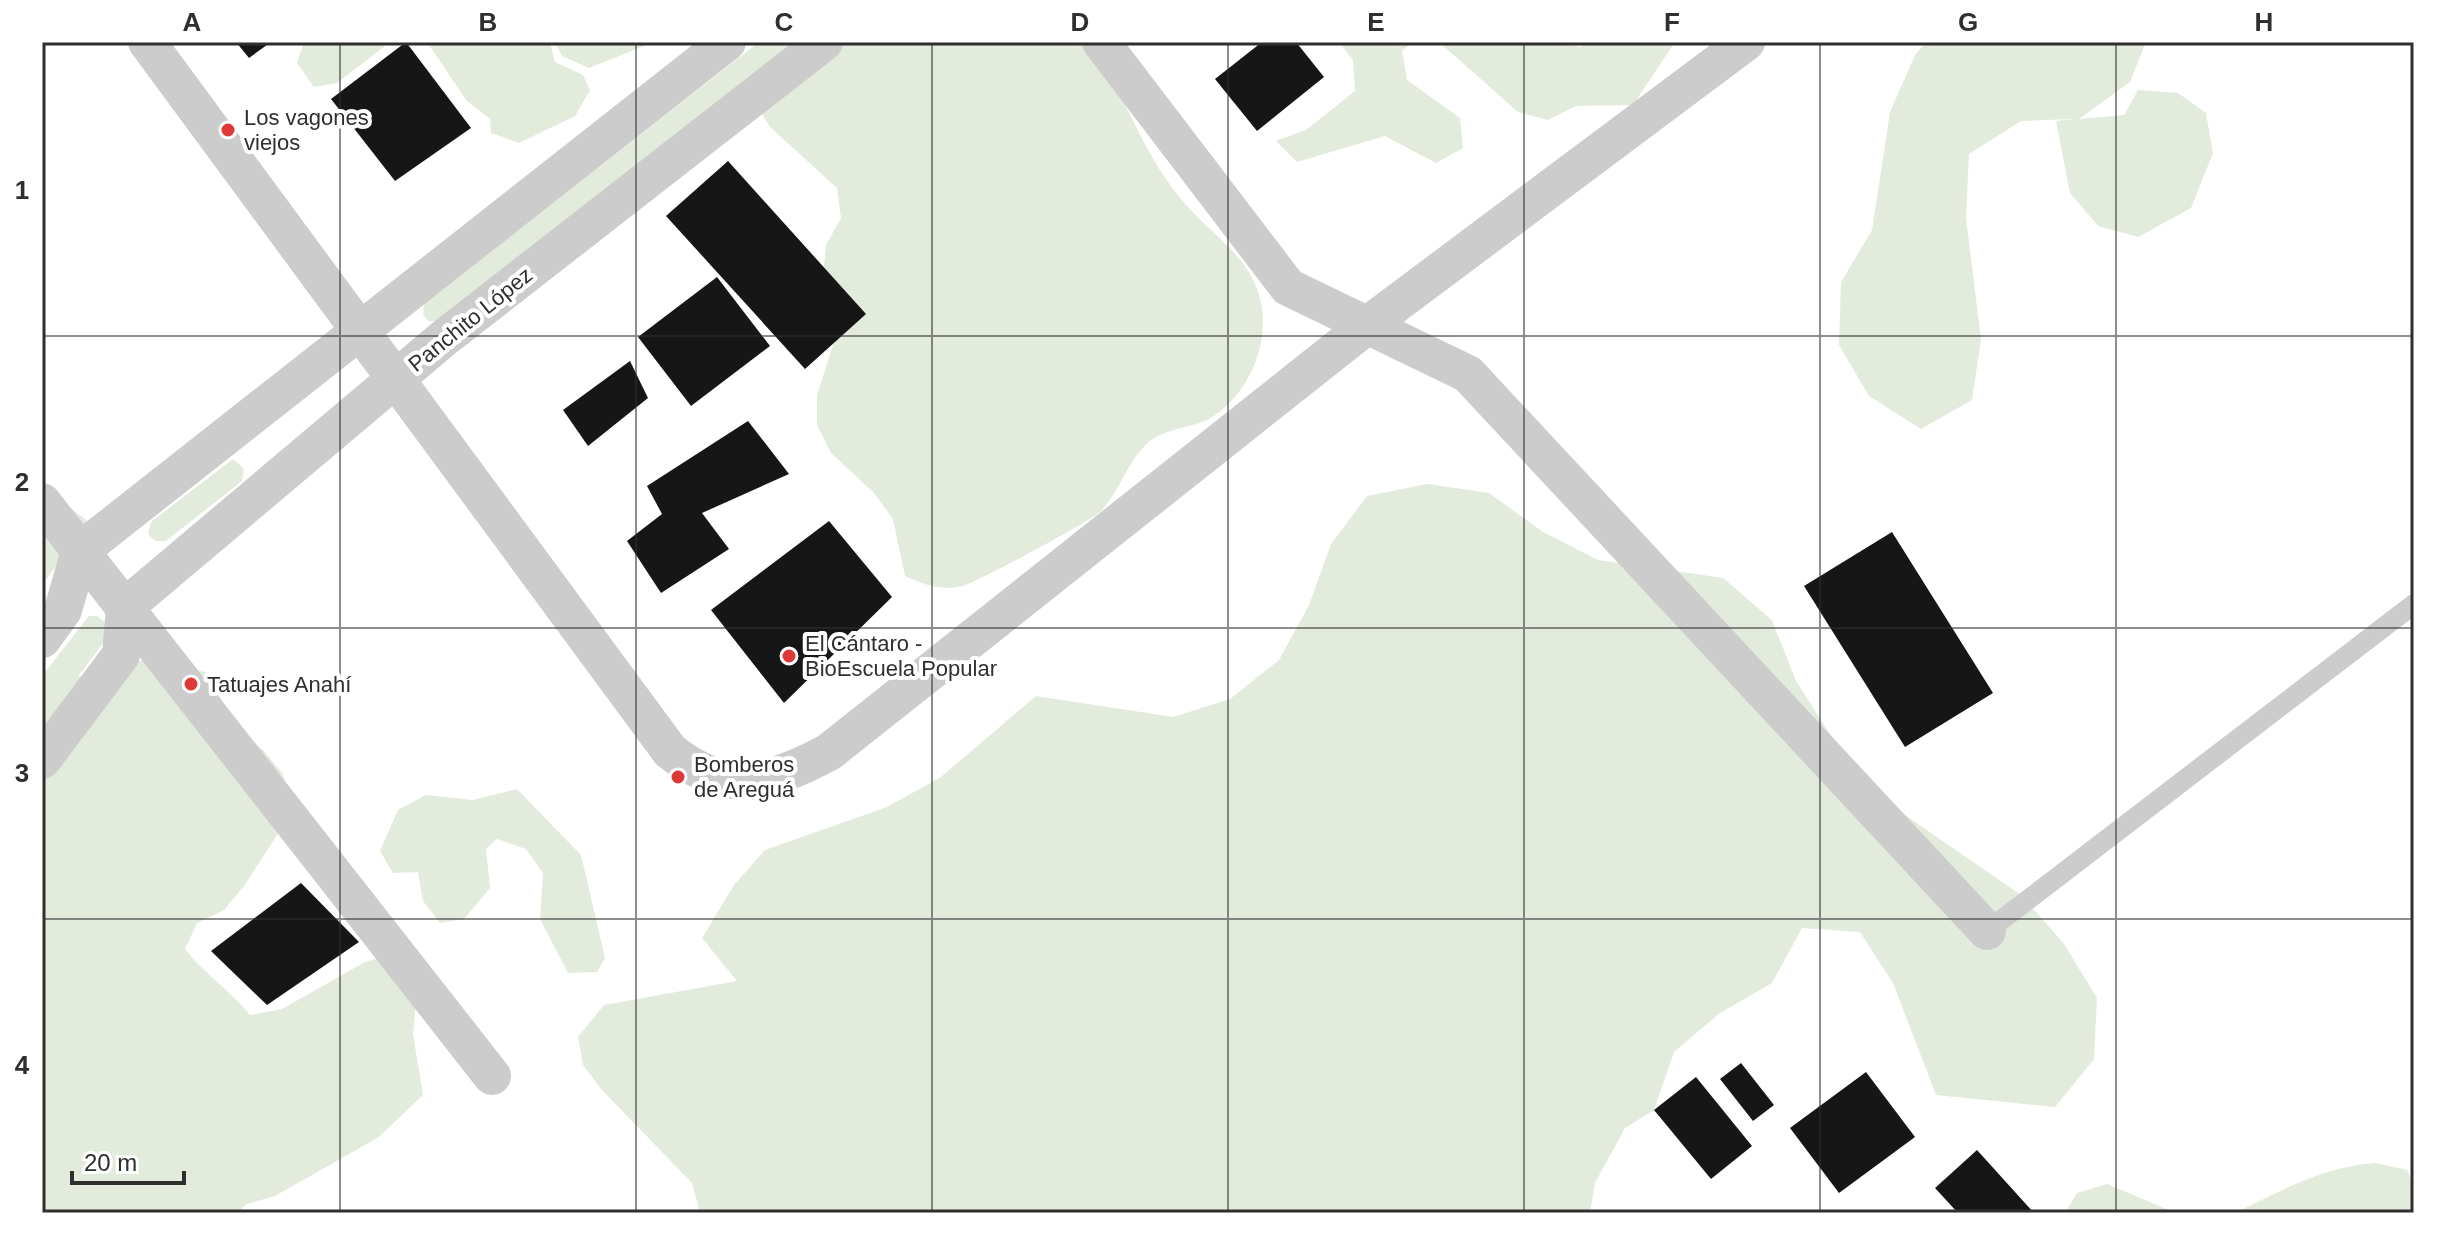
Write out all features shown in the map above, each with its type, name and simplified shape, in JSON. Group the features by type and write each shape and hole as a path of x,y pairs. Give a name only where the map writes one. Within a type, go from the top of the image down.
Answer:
{"street":[{"path":"147,42 670,751 700,771 738,782 760,781 796,770 829,752 1365,327 1746,42"},
{"path":"52,624 80,551 727,42"},
{"name":"Panchito López","path":"125,607 396,379 824,42"},
{"path":"1101,42 1288,287 1365,327 1468,374 1987,931"},
{"path":"42,502 492,1076"},
{"path":"42,760 121,655 125,607"}],"lane":[{"path":"1987,931 2414,604"}],"shaded area":[{"path":"304,42 390,42 337,83 314,87 297,63"},
{"path":"427,42 550,42 555,62 583,75 590,90 575,116 519,143 491,133 490,119 466,100"},
{"path":"555,42 654,42 589,68 562,56"},
{"path":"759,42 1091,42 1147,149 1173,189 1234,252 1252,277 1262,308 1263,324 1258,355 1244,385 1211,418 1163,434 1149,442 1101,511 1058,538 963,586 933,586 905,576 893,519 874,493 831,453 817,425 817,395 836,336 823,275 826,245 841,218 837,188 770,127 754,101 437,321 428,321 423,314 424,304"},
{"path":"1339,42 1412,42 1402,51 1407,80 1460,118 1463,148 1436,163 1385,136 1297,162 1276,141 1306,130 1355,91 1353,60"},
{"path":"1439,42 1559,42 1580,47 1586,42 1675,42 1633,105 1576,106 1548,120 1518,112"},
{"path":"1926,42 2146,42 2130,82 2079,119 2124,115 2138,90 2178,93 2206,113 2213,153 2191,208 2138,237 2098,226 2070,193 2056,121 2074,119 2021,121 1969,154 1966,218 1981,339 1972,400 1921,429 1869,396 1839,345 1841,282 1872,230 1890,112 1915,55"},
{"path":"233,459 244,469 242,481 166,541 155,541 148,534 151,522"},
{"path":"1428,484 1489,493 1543,532 1598,560 1723,578 1772,620 1796,681 1863,786 2021,895 2064,944 2097,998 2094,1059 2055,1107 1936,1095 1893,983 1860,932 1802,928 1772,983 1720,1013 1674,1052 1654,1110 1625,1128 1595,1183 1590,1213 700,1213 692,1183 602,1090 583,1065 578,1037 604,1005 737,981 702,938 734,885 765,850 887,807 941,777 1036,696 1173,717 1230,699 1279,660 1309,605 1331,544 1367,496"},
{"path":"42,487 89,522 42,585"},
{"path":"89,616 97,616 107,624 106,639 78,677 150,658 208,673 237,731 263,750 283,774 290,805 277,835 244,886 224,910 197,923 185,949 192,958 250,1015 282,1009 365,962 396,953 419,974 413,1034 423,1095 379,1137 275,1196 247,1204 237,1213 42,1213 42,676"},
{"path":"517,789 581,855 605,958 597,972 568,973 540,919 543,873 526,849 497,839 486,849 490,888 464,919 440,923 423,901 418,872 393,873 380,851 398,810 426,795 473,800"},
{"path":"2376,1163 2407,1170 2414,1187 2414,1213 2235,1213 2321,1174"},
{"path":"2107,1184 2176,1213 2065,1213 2077,1193"}],"building":[{"path":"236,42 271,42 249,58"},
{"path":"406,42 471,128 395,181 331,99"},
{"path":"1262,42 1296,42 1324,77 1257,131 1215,79"},
{"path":"728,161 866,314 805,369 666,216"},
{"path":"717,277 770,346 691,406 638,337"},
{"path":"630,361 648,398 588,446 563,410"},
{"path":"748,421 789,474 702,513 729,549 661,593 627,541 662,514 647,486"},
{"name":"El Cántaro - BioEscuela Popular","path":"829,521 892,597 784,703 711,610"},
{"path":"1892,532 1993,693 1905,747 1804,586"},
{"path":"301,883 359,942 267,1005 211,951"},
{"path":"1741,1063 1774,1105 1753,1121 1720,1079"},
{"path":"1866,1072 1915,1137 1839,1193 1790,1128"},
{"path":"1696,1077 1752,1146 1711,1179 1654,1110"},
{"path":"1977,1150 2034,1213 1958,1213 1935,1188"}],"place":[{"name":"Los vagones viejos","path":"228,130"},
{"name":"El Cántaro - BioEscuela Popular","path":"789,656"},
{"name":"Tatuajes Anahí","path":"191,684"},
{"name":"Bomberos de Areguá","path":"678,777"}]}
